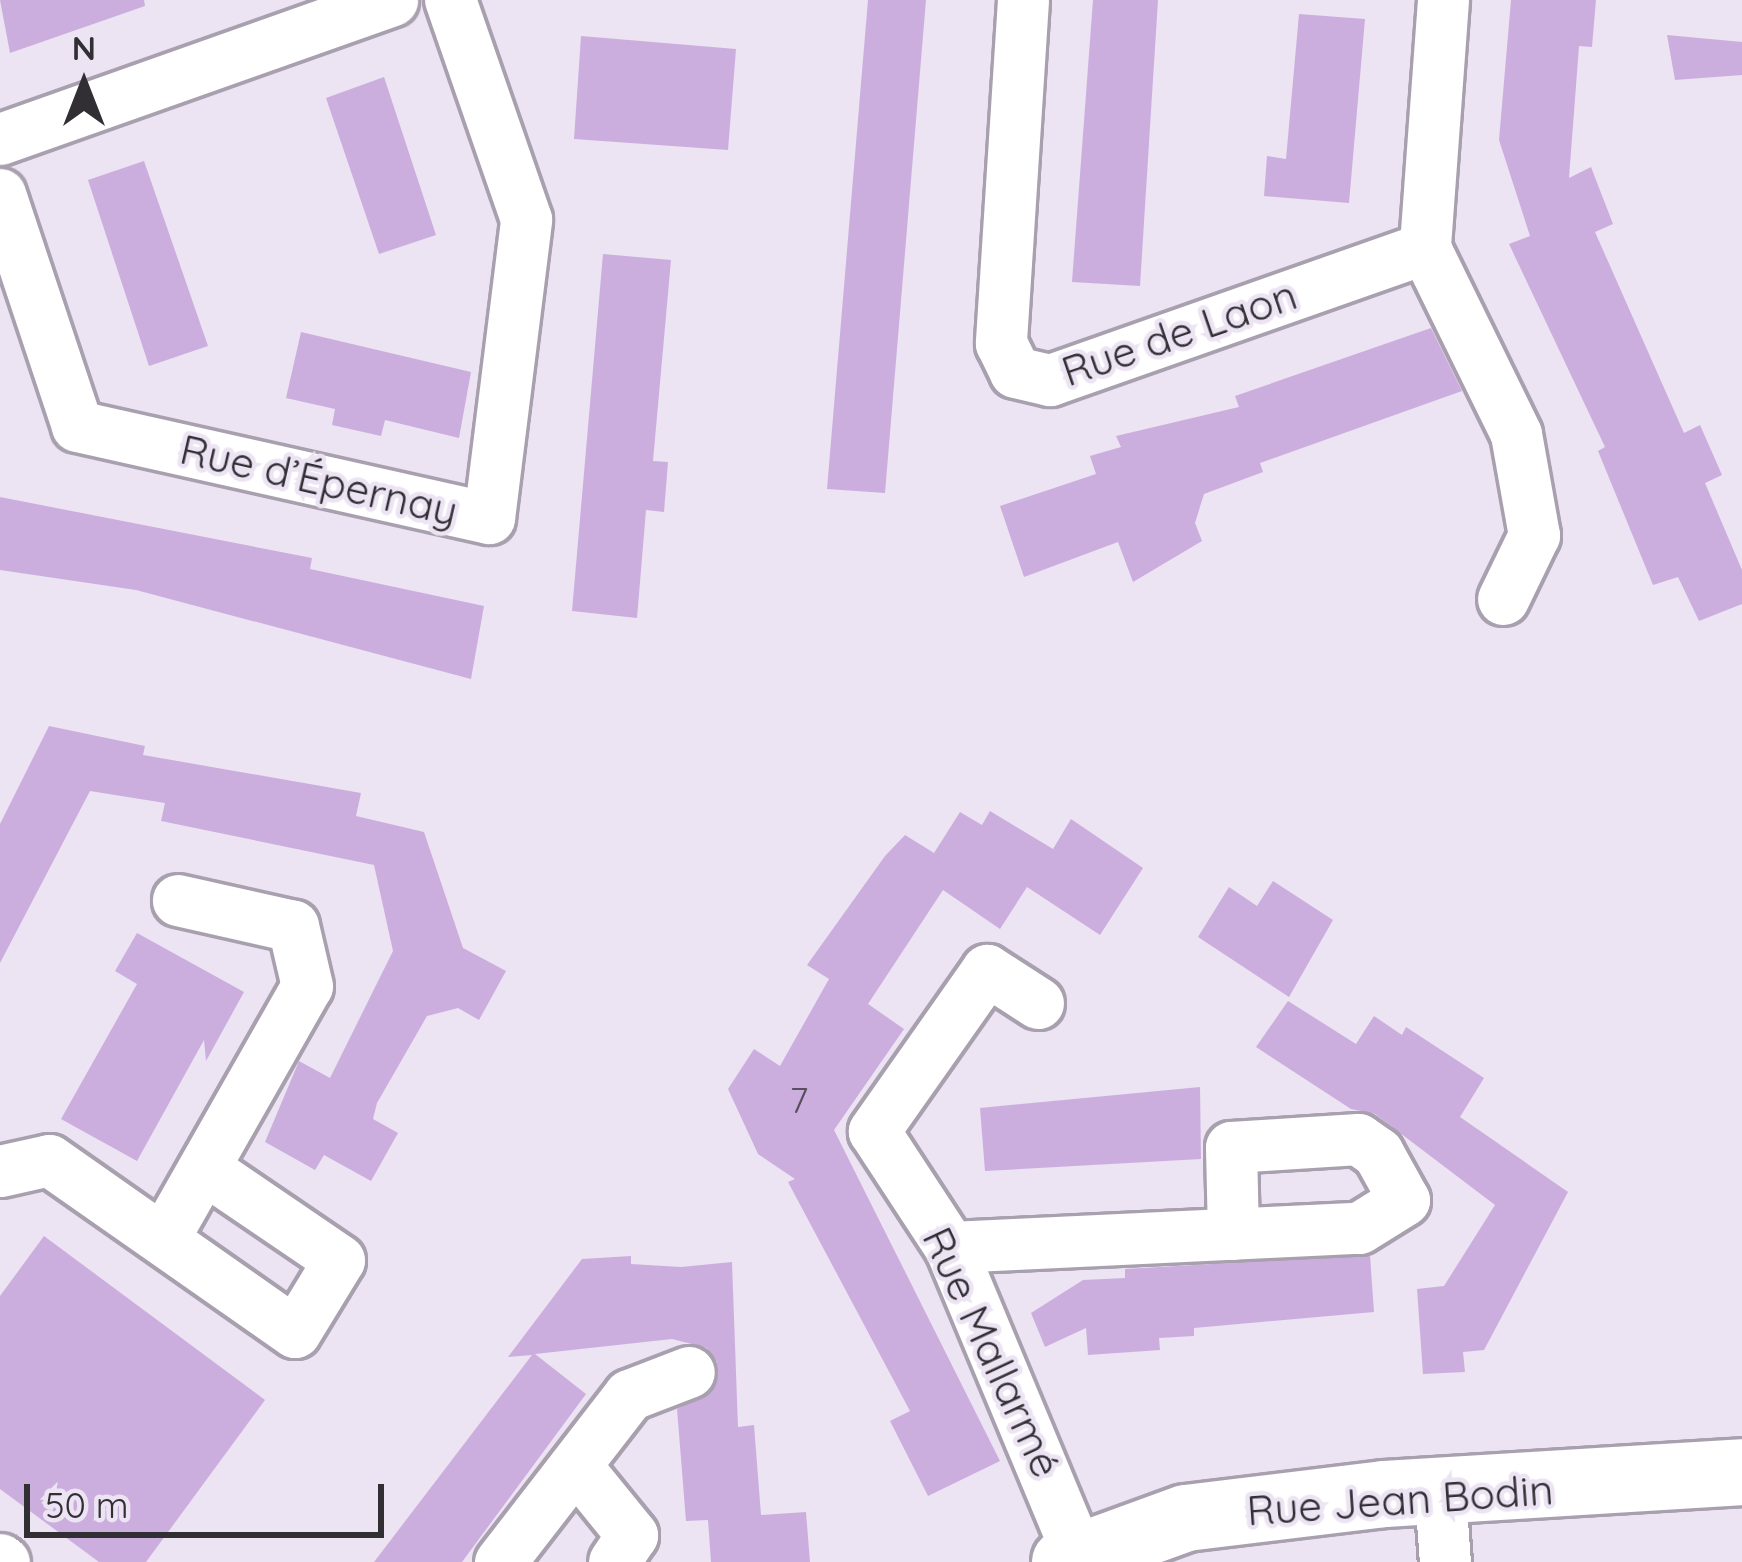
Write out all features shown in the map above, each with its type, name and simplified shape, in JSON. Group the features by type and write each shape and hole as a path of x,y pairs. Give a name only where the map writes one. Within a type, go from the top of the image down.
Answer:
{"street":[{"path":"0,139 392,0"},
{"name":"Rue d’Épernay","path":"0,194 77,426 489,518 526,219 450,0"},
{"name":"Rue de Laon","path":"1023,0 1001,343 1016,372 1051,380 1425,248"},
{"path":"1443,0 1425,248 1516,434 1534,535 1503,599"},
{"path":"163,1239 208,1172 307,986 293,926 178,900"},
{"name":"Rue Mallarmé","path":"1039,1003 987,970 874,1131 950,1247 1071,1558"},
{"path":"0,1171 49,1160 296,1332 339,1260 208,1172"},
{"path":"950,1247 1233,1234"},
{"path":"500,1562 629,1395 689,1372"},
{"path":"576,1466 632,1535 614,1562"},
{"name":"Rue Jean Bodin","path":"1071,1558 1186,1518 1440,1493 1742,1472"},
{"path":"1440,1493 1444,1562"}],"building":[{"path":"0,0 144,0 145,6 10,53"},
{"path":"868,0 926,0 885,493 827,489"},
{"path":"1093,0 1158,0 1140,286 1072,282"},
{"path":"1511,0 1596,0 1592,47 1579,46 1569,178 1591,167 1613,224 1595,232 1684,433 1700,425 1722,475 1705,483 1742,570 1742,604 1699,621 1678,577 1653,585 1598,451 1605,447 1509,244 1530,236 1499,140"},
{"path":"1299,14 1365,19 1349,203 1264,196 1267,156 1286,159"},
{"path":"1667,35 1742,42 1742,75 1675,80"},
{"path":"581,36 736,49 728,150 574,139"},
{"path":"384,77 436,235 379,254 326,98"},
{"path":"144,161 208,346 149,366 88,180"},
{"path":"603,254 671,260 653,461 668,462 664,512 646,510 637,618 572,611"},
{"path":"1431,328 1462,391 1260,463 1263,472 1204,494 1195,523 1202,541 1133,582 1118,542 1024,577 1000,506 1096,474 1090,456 1121,447 1116,436 1239,407 1235,396"},
{"path":"301,332 471,372 459,438 385,420 381,436 332,425 335,409 286,398"},
{"path":"0,497 312,558 310,569 484,606 471,679 136,590 0,570"},
{"path":"49,726 145,746 143,755 361,793 356,816 424,832 463,948 506,971 479,1020 458,1008 427,1016 377,1103 373,1119 398,1133 371,1181 324,1155 315,1170 265,1142 299,1061 330,1078 393,951 374,865 161,821 165,803 90,791 0,963 0,824"},
{"path":"990,811 1053,849 1071,819 1143,868 1100,935 1027,887 1000,929 943,890 868,1004 904,1029 834,1130 1000,1461 928,1496 890,1421 910,1411 788,1182 795,1179 758,1154 728,1089 754,1049 780,1066 829,979 807,965 885,856 905,835 934,853 960,812 982,825"},
{"path":"1273,881 1333,920 1289,997 1198,937 1229,887 1257,906"},
{"path":"137,933 244,992 206,1061 204,1040 137,1161 61,1119 137,984 115,971"},
{"path":"1288,1001 1356,1044 1374,1016 1402,1035 1406,1027 1484,1078 1460,1117 1568,1192 1484,1350 1463,1352 1465,1372 1423,1374 1417,1289 1444,1286 1495,1205 1375,1114 1351,1109 1256,1047"},
{"path":"1200,1087 1201,1159 985,1171 980,1108"},
{"path":"44,1236 265,1400 146,1562 99,1562 0,1489 0,1296"},
{"path":"1370,1255 1374,1312 1194,1328 1194,1336 1159,1338 1160,1350 1088,1355 1086,1328 1045,1347 1031,1313 1083,1280 1125,1278 1125,1269"},
{"path":"631,1256 631,1264 681,1267 732,1262 738,1427 754,1425 761,1515 806,1512 810,1562 711,1562 708,1520 686,1521 677,1409 711,1392 717,1362 707,1348 672,1339 535,1354 586,1394 462,1562 374,1562 532,1355 508,1357 582,1259"}]}
